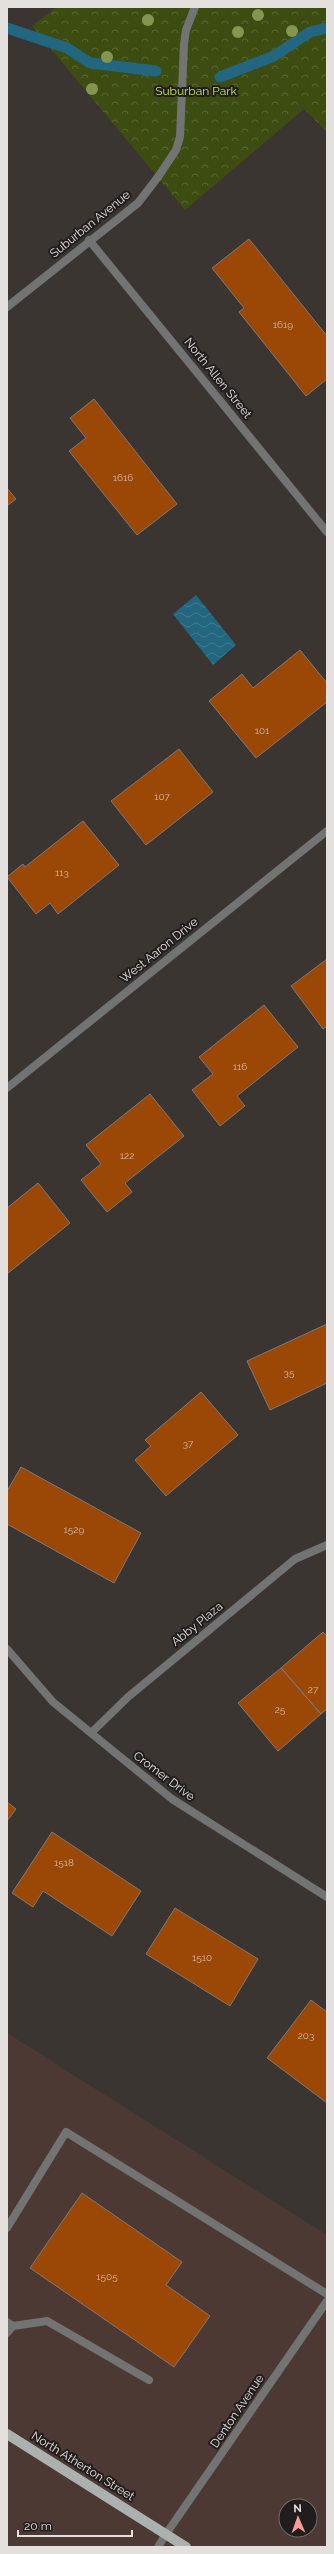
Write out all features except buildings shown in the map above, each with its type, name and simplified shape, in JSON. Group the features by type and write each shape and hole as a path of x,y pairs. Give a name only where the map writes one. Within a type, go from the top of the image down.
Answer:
{"main road":[{"name":"North Atherton Street","path":"7,2434 186,2547"}],"street":[{"name":"Suburban Avenue","path":"7,307 89,240 138,203 176,150 180,137 184,44 186,30 195,7"},
{"name":"North Allen Street","path":"89,240 327,532"},
{"name":"West Aaron Drive","path":"7,1088 327,831"},
{"name":"Abby Plaza","path":"91,1733 128,1697 295,1559 327,1545"},
{"name":"Cromer Drive","path":"7,1649 53,1702 172,1799 327,1897"},
{"path":"7,2228 66,2132 327,2294"},
{"name":"Denton Avenue","path":"158,2547 327,2301"},
{"path":"7,2333 10,2324 47,2321 149,2380"}],"shaded area":[{"path":"7,2033 327,2235 327,2547 7,2547"}],"green space":[{"name":"Suburban Park","path":"57,7 327,7 327,132 304,109 185,210 32,26"}],"water":[{"path":"196,595 236,645 213,665 173,614"}],"waterway":[{"path":"7,28 67,48 90,63 156,71"},
{"path":"220,77 274,56 310,32 327,28"}]}
